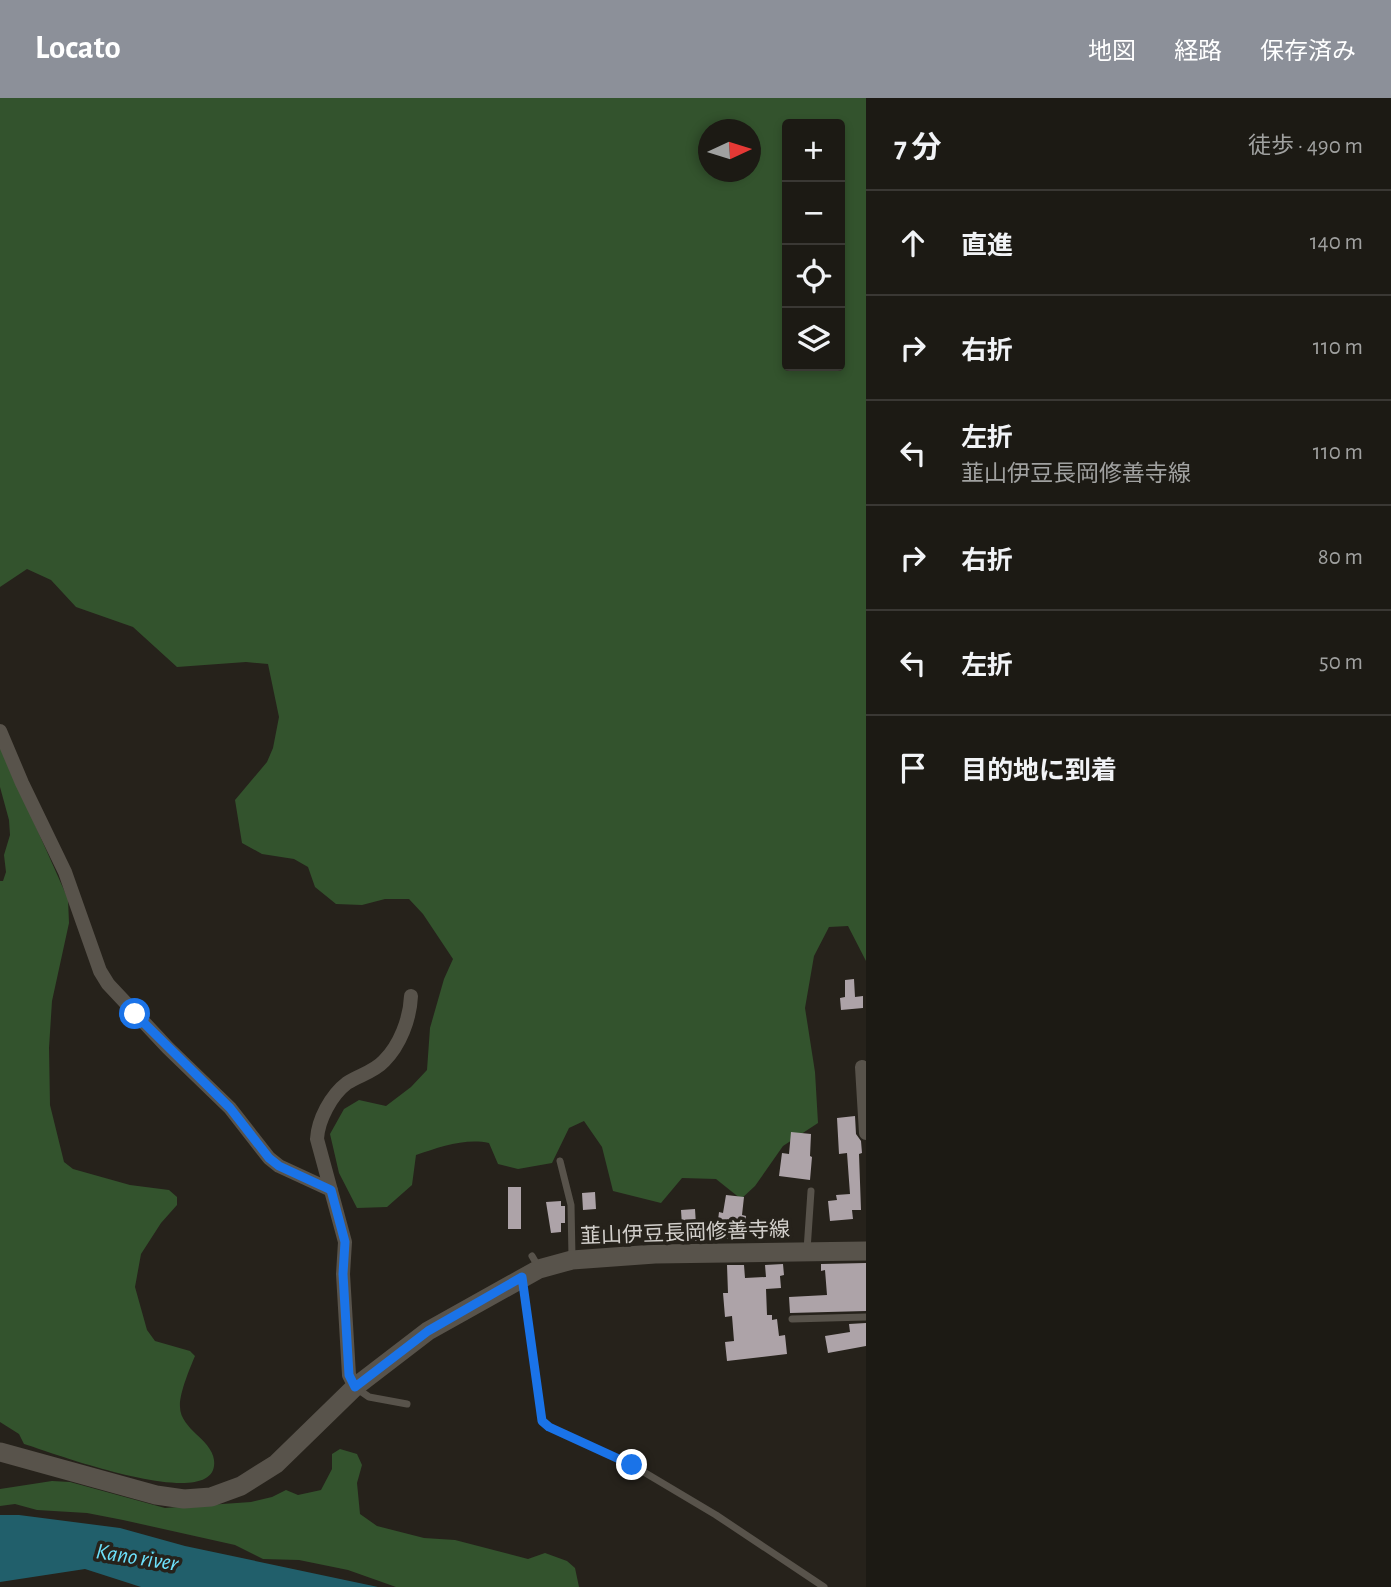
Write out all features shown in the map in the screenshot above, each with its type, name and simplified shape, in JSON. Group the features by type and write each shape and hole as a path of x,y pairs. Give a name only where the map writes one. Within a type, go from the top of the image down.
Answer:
{"main road":[{"name":"韮山伊豆長岡修善寺線","path":"0,1452 156,1495 184,1499 212,1497 241,1486 276,1464 355,1387 428,1331 531,1267 572,1259 655,1254 866,1251"}],"street":[{"path":"0,731 65,872 100,971 108,984 168,1048 230,1108 269,1158 279,1166 331,1190"},
{"path":"355,1387 350,1379 348,1362 343,1274 345,1242 317,1139 317,1128 333,1097 347,1083 371,1072 386,1060 401,1038 411,996"},
{"path":"862,1067 866,1133"}],"lane":[{"path":"560,1161 571,1205 572,1259"},
{"path":"807,1251 811,1191"},
{"path":"531,1267 542,1421 549,1427 632,1465 716,1515 824,1587"},
{"path":"792,1319 866,1317"},
{"path":"355,1387 369,1397 407,1404"}],"green space":[{"path":"0,98 866,98 866,961 848,926 829,927 814,956 805,1008 815,1072 818,1123 783,1146 755,1186 741,1199 716,1179 682,1178 661,1203 613,1191 602,1147 584,1121 569,1128 552,1163 518,1169 498,1164 489,1143 480,1142 452,1144 416,1155 412,1185 387,1207 357,1208 339,1173 330,1134 344,1109 359,1100 386,1106 411,1087 427,1070 430,1028 444,979 453,959 423,914 409,899 385,899 362,905 336,904 315,887 308,867 294,859 262,854 242,843 235,800 267,762 273,748 279,717 268,664 246,662 177,667 133,627 76,607 51,580 27,569 0,587"},
{"path":"0,746 68,899 69,923 52,1001 49,1048 50,1105 64,1162 73,1169 130,1185 169,1190 177,1197 177,1205 161,1223 141,1254 135,1287 147,1330 155,1341 190,1351 195,1356 183,1388 180,1411 183,1419 210,1449 214,1460 209,1476 191,1483 163,1482 131,1476 24,1444 19,1434 0,1422 0,881 3,881 6,872 4,855 10,835 0,787"},
{"path":"340,1449 357,1454 362,1465 357,1483 360,1514 377,1526 424,1538 455,1540 528,1559 545,1553 567,1561 575,1568 579,1587 396,1587 348,1570 299,1560 263,1559 235,1545 123,1520 87,1513 37,1510 15,1504 0,1506 0,1489 52,1481 70,1482 165,1508 251,1502 286,1490 298,1495 321,1490 332,1469 332,1454"}],"water":[{"name":"Kano river","path":"0,1515 120,1528 185,1546 378,1587 141,1587 85,1569 0,1582"}],"building":[{"path":"854,979 855,997 863,996 863,1008 841,1010 840,998 845,997 845,980"},
{"path":"855,1116 856,1134 861,1141 862,1153 859,1154 861,1210 852,1210 853,1219 830,1221 828,1201 837,1200 836,1195 850,1194 847,1153 839,1154 837,1118"},
{"path":"791,1132 811,1134 810,1180 779,1176 782,1153 789,1154"},
{"path":"508,1187 521,1187 521,1229 508,1229"},
{"path":"595,1192 596,1209 583,1210 582,1193"},
{"path":"726,1195 744,1197 742,1215 746,1216 743,1241 716,1237 719,1212 723,1213"},
{"path":"561,1201 561,1206 565,1206 565,1223 561,1223 561,1232 551,1233 546,1202"},
{"path":"695,1209 697,1241 683,1241 681,1210"},
{"path":"866,1263 866,1311 790,1313 789,1297 827,1295 825,1270 821,1271 821,1264"},
{"path":"783,1264 781,1288 766,1289 767,1315 772,1315 772,1320 777,1319 779,1336 785,1335 787,1354 727,1361 725,1342 734,1341 732,1316 725,1317 723,1293 728,1293 727,1265 744,1265 745,1278 766,1277 765,1265"},
{"path":"866,1323 866,1346 828,1353 825,1336 850,1332 849,1324"}],"route":[{"path":"135,1014 230,1108 269,1158 279,1166 331,1190 345,1242 343,1274 349,1375 355,1387 428,1331 522,1277 542,1421 549,1427 632,1465"}]}
